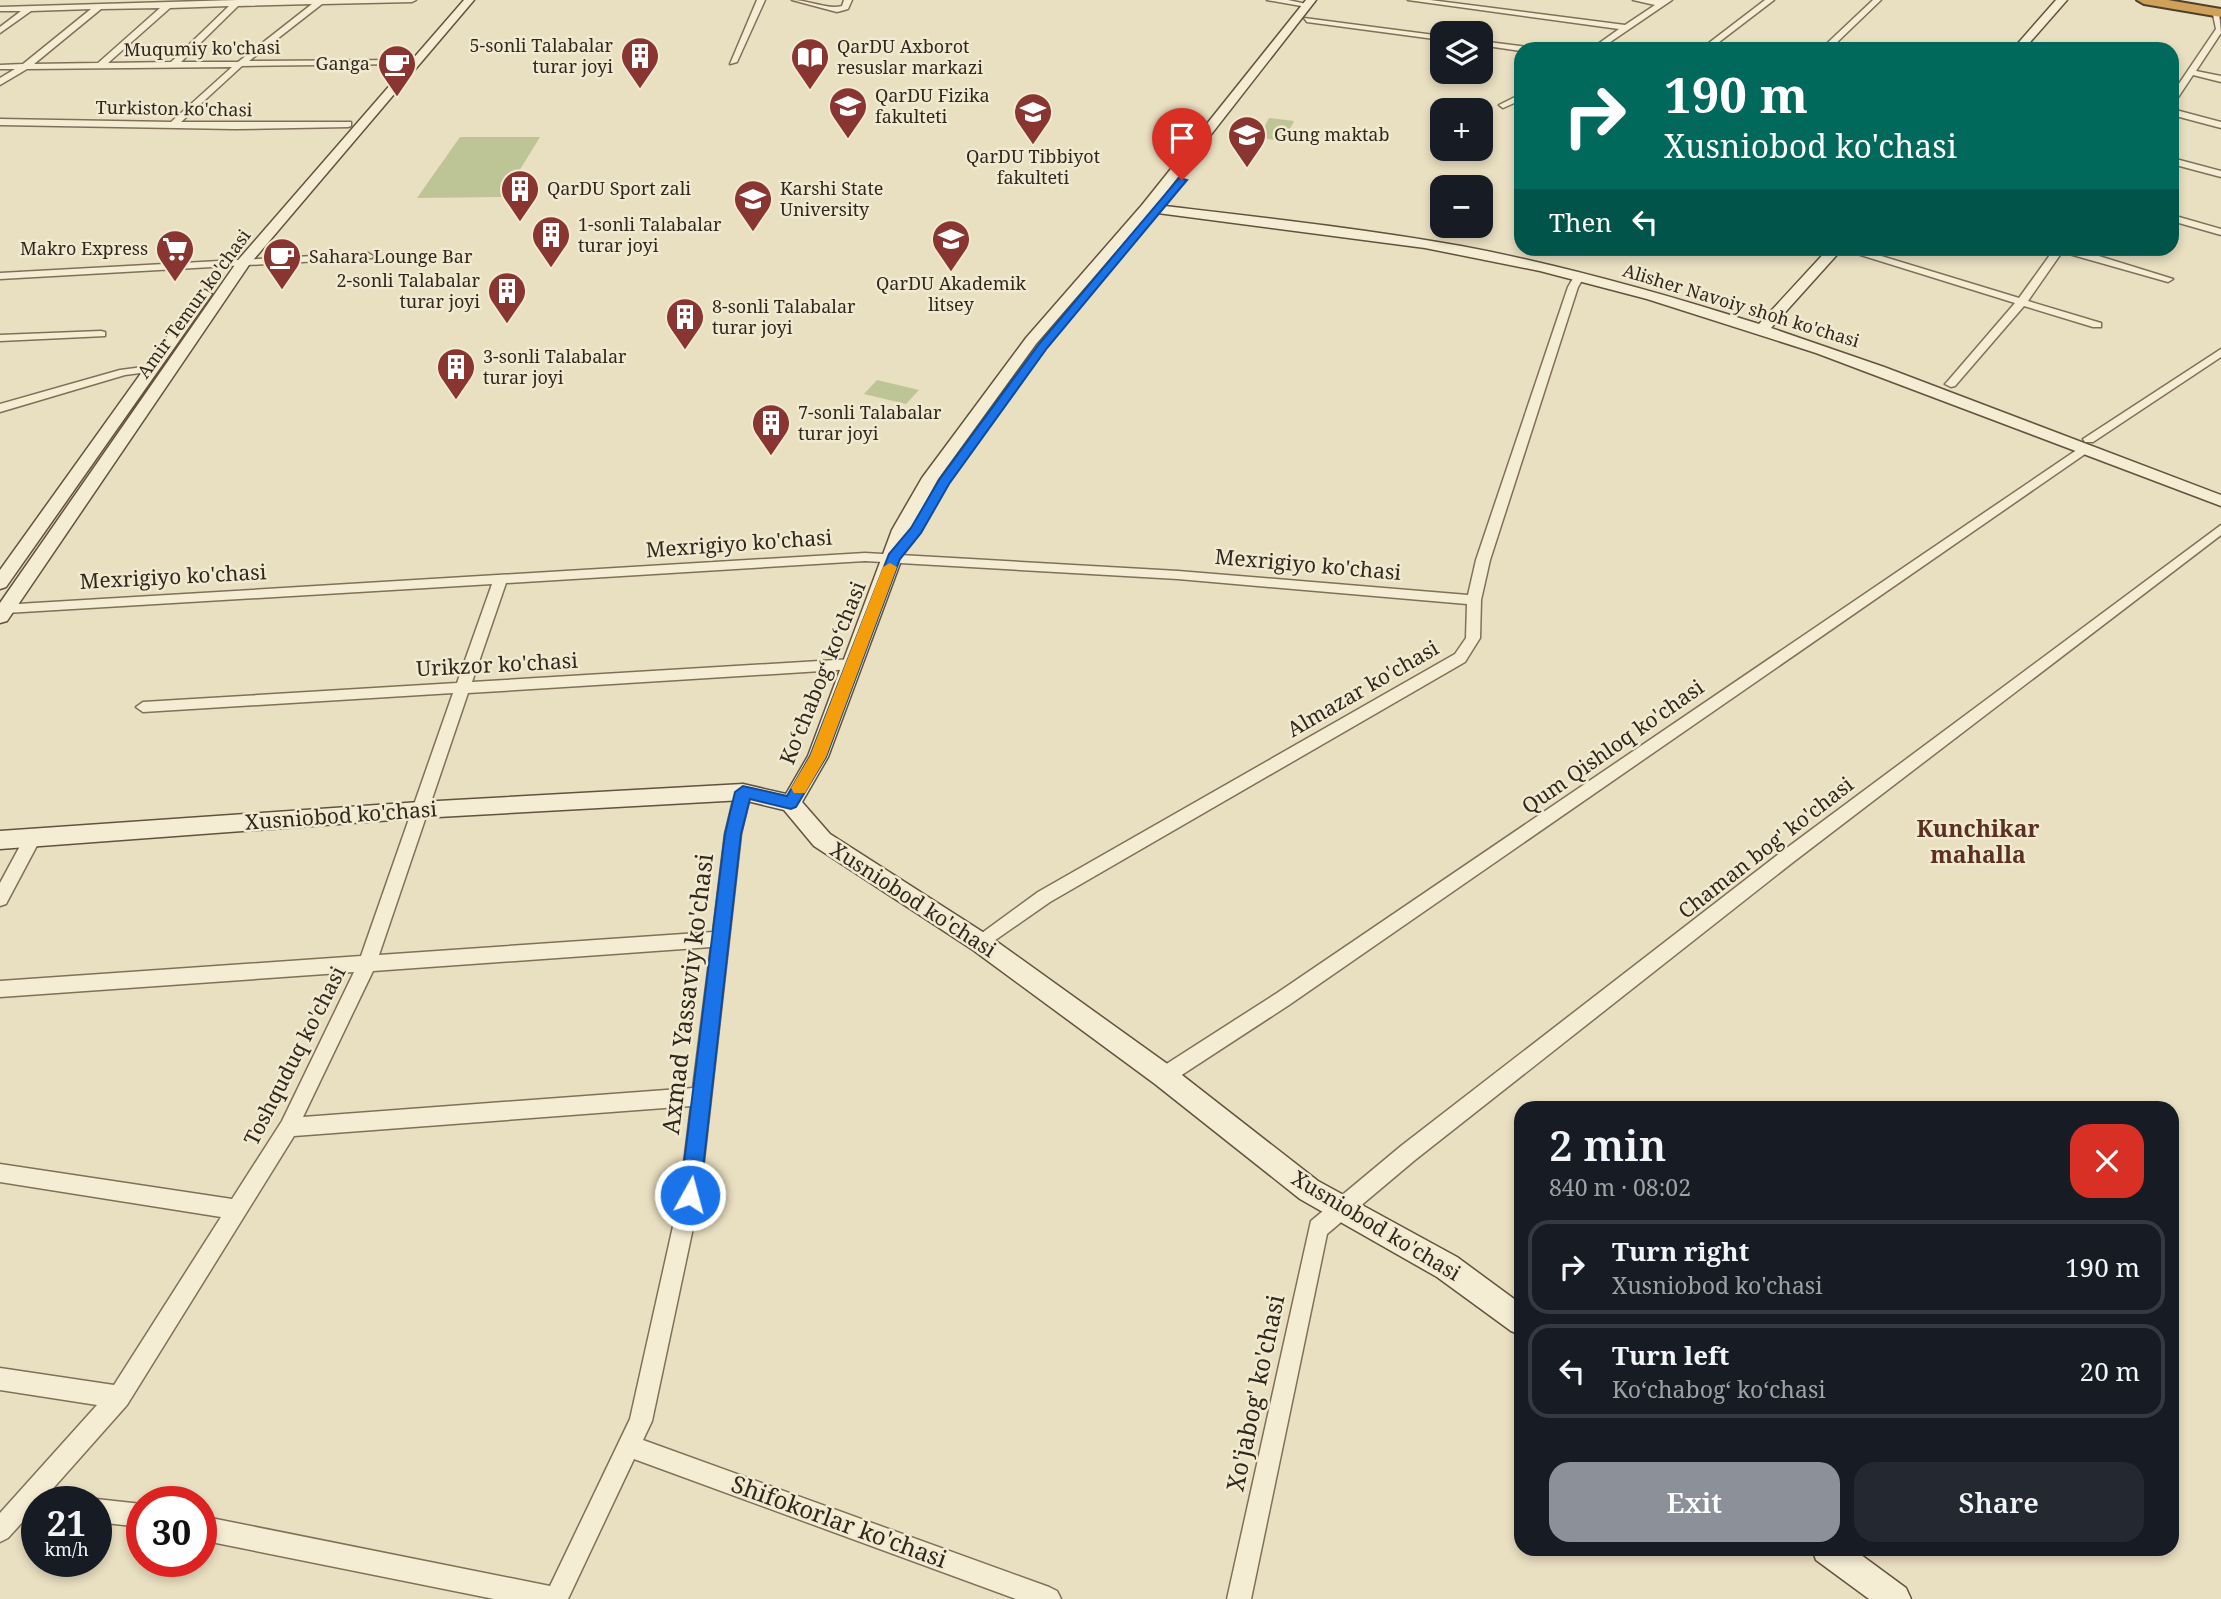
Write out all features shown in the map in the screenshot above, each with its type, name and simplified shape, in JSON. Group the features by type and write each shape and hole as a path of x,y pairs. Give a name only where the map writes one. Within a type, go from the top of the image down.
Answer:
{"highway":[{"path":"2144,0 2219,12"},
{"path":"2170,0 2219,12"}],"main road":[{"name":"Amir Temur ko'chasi","path":"0,583 227,263 405,62 456,0"},
{"name":"Amir Temur ko'chasi","path":"3,613 244,262 469,0"},
{"path":"2024,42 2062,0"},
{"name":"Ko‘chabog‘ ko‘chasi","path":"1156,204 1307,20 1313,4"},
{"name":"Ko‘chabog‘ ko‘chasi","path":"791,803 818,757 893,558 916,530 943,483 1043,346 1313,4"},
{"name":"Alisher Navoiy shoh ko'chasi","path":"1156,204 1463,251 1579,277 1765,325 1943,394 2221,489"},
{"name":"Alisher Navoiy shoh ko'chasi","path":"1156,204 1464,242 1514,254"},
{"name":"Alisher Navoiy shoh ko'chasi","path":"1524,256 1602,274 1951,384 2221,500"},
{"path":"1765,325 1817,274 1831,256"},
{"name":"Xusniobod ko'chasi","path":"0,840 420,810 743,792 791,803 822,839 981,943 1164,1076 1309,1190 1447,1267 1514,1316"},
{"path":"1837,1556 1895,1599"}],"street":[{"path":"0,31 40,0"},
{"path":"0,82 25,67 107,0"},
{"path":"0,9 98,8 169,3 412,0"},
{"path":"733,62 761,0"},
{"path":"796,0 837,10 845,8 848,0"},
{"path":"1271,0 1313,4"},
{"path":"1412,0 1626,28"},
{"path":"1637,0 1665,2"},
{"path":"1714,42 1770,0"},
{"path":"1832,42 1877,0"},
{"path":"1605,42 1665,2"},
{"path":"100,66 169,3"},
{"path":"173,65 237,3"},
{"path":"173,125 239,65 319,3"},
{"path":"2179,90 2217,40 2220,29 2219,12"},
{"path":"1307,20 1430,35"},
{"path":"1493,45 1514,47"},
{"name":"Muqumiy ko'chasi","path":"0,67 405,62"},
{"path":"2191,72 2221,79"},
{"path":"1503,104 1514,100"},
{"path":"2179,114 2221,125"},
{"name":"Turkiston ko'chasi","path":"0,122 348,124"},
{"path":"2179,163 2221,174"},
{"path":"2179,220 2221,232"},
{"path":"0,276 368,256"},
{"path":"1869,256 2097,325"},
{"path":"1951,384 2021,303 2054,256"},
{"path":"2088,256 2168,279"},
{"name":"Almazar ko'chasi","path":"981,943 1044,897 1460,658 1473,638 1474,600 1487,547 1573,287 1579,277"},
{"path":"0,338 101,334"},
{"name":"Qum Qishloq ko'chasi","path":"1164,1076 1295,991 2221,352"},
{"path":"0,408 124,372 150,369"},
{"name":"Chaman bog' ko'chasi","path":"1342,1207 1786,858 2221,529"},
{"name":"Mexrigiyo ko'chasi","path":"3,613 865,557 1178,575 1474,600"},
{"name":"Toshquduq ko'chasi","path":"45,1486 119,1397 289,1127 367,964 500,580"},
{"name":"Urikzor ko'chasi","path":"143,706 853,664"},
{"name":"Axmad Yassaviy ko'chasi","path":"555,1599 641,1421 690,1195 733,834 743,792"},
{"path":"0,899 33,838"},
{"path":"0,989 721,939"},
{"path":"289,1127 702,1096"},
{"path":"0,1173 237,1210"},
{"name":"Xo'jabog' ko'chasi","path":"1240,1599 1318,1228 1342,1207"},
{"path":"0,1379 119,1397"},
{"name":"Shifokorlar ko'chasi","path":"629,1446 1049,1599"},
{"name":"Toshquduq ko'chasi","path":"0,1530 21,1512"},
{"path":"217,1531 555,1599"}],"green space":[{"path":"1269,118 1294,121 1284,141 1259,138"},
{"path":"460,137 540,137 503,197 417,198"},
{"path":"877,380 919,390 906,404 864,394"}],"slow traffic":[{"path":"799,788 818,757 890,567"}],"place":[{"name":"5-sonli Talabalar turar joyi","path":"640,90"},
{"name":"QarDU Axborot resuslar markazi","path":"810,91"},
{"name":"Ganga","path":"397,98"},
{"name":"QarDU Fizika fakulteti","path":"848,140"},
{"name":"QarDU Tibbiyot fakulteti","path":"1033,146"},
{"name":"Gung maktab","path":"1247,169"},
{"name":"QarDU Sport zali","path":"520,223"},
{"name":"Karshi State University","path":"753,233"},
{"name":"1-sonli Talabalar turar joyi","path":"551,269"},
{"name":"QarDU Akademik litsey","path":"951,273"},
{"name":"Makro Express","path":"175,283"},
{"name":"Sahara Lounge Bar","path":"282,291"},
{"name":"2-sonli Talabalar turar joyi","path":"507,325"},
{"name":"8-sonli Talabalar turar joyi","path":"685,351"},
{"name":"3-sonli Talabalar turar joyi","path":"456,401"},
{"name":"7-sonli Talabalar turar joyi","path":"771,457"}],"district":[{"name":"Kunchikar mahalla","path":"1978,842"}],"route":[{"path":"690,1195 733,834 743,792 791,803 818,757 893,558 916,530 943,483 987,420 1043,346 1182,180"}]}
